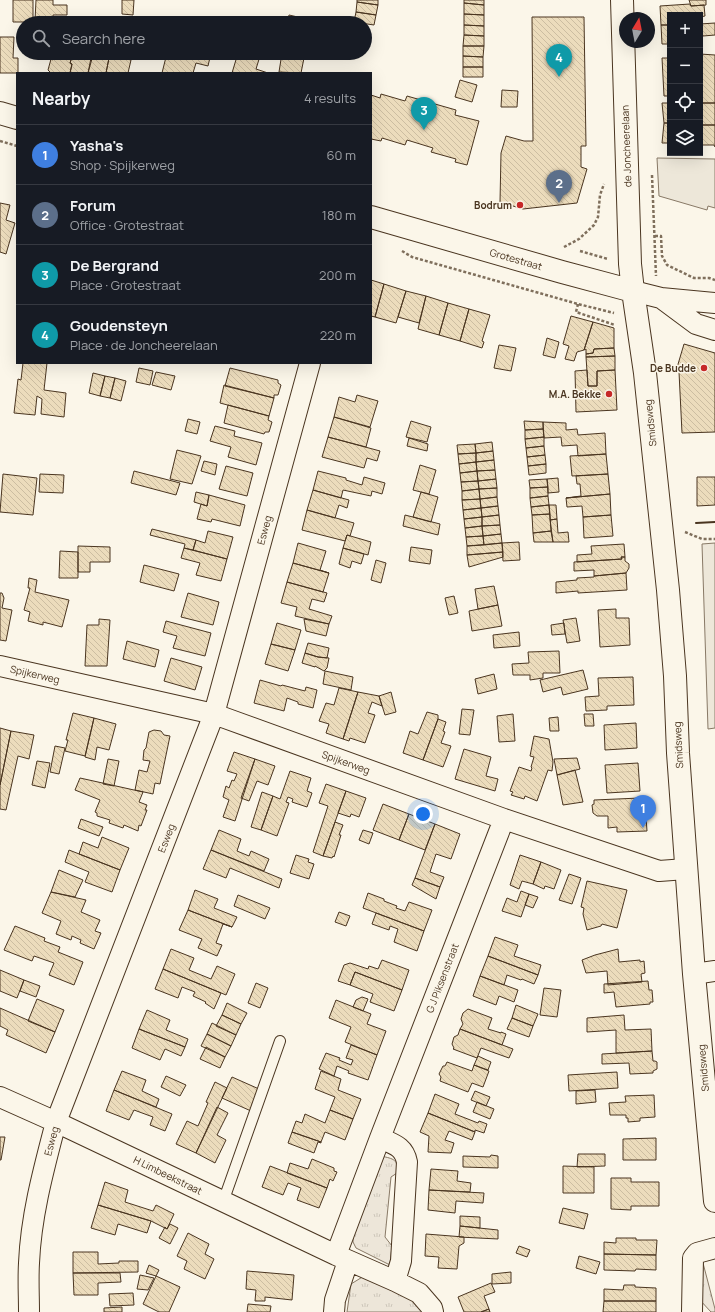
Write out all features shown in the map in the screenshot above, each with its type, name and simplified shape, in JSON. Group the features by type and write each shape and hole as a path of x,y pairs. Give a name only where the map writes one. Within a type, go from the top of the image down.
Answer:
{"main road":[{"name":"de Joncheerelaan","path":"622,0 628,214 633,291"},
{"path":"0,113 16,118"},
{"name":"Grotestraat","path":"372,217 633,291"},
{"name":"Smidsweg","path":"633,291 627,322 661,521 675,676 678,753 686,869 705,973 715,1201"}],"street":[{"name":"Grotestraat","path":"633,291 661,298 715,303"},
{"name":"Grotestraat","path":"661,298 696,324 715,330"},
{"name":"Esweg","path":"29,1312 29,1262 35,1210 56,1122 214,714 310,364"},
{"name":"Spijkerweg","path":"0,666 214,714 504,819 659,871 686,869"},
{"name":"G J Piksenstraat","path":"334,1312 342,1258 380,1138 504,819"},
{"name":"H Limbeekstraat","path":"0,1097 56,1122 342,1258"},
{"path":"380,1138 401,1149 406,1154 407,1162 401,1261 395,1281"},
{"path":"692,1312 693,1258 697,1253 715,1248"},
{"path":"342,1258 419,1292 432,1308 433,1312"}],"lane":[{"path":"223,1202 280,1041"}],"path":[{"path":"0,141 16,146"},
{"path":"564,247 579,239 594,225 598,217 600,195 605,182"},
{"path":"655,236 661,236 662,256 667,265 694,278 709,278 715,280"},
{"path":"401,250 412,257 578,304 627,322"},
{"path":"578,304 576,312 627,322"},
{"path":"661,521 702,539 715,539"}],"green space":[{"path":"381,1156 394,1160 397,1165 397,1173 391,1177 385,1237 392,1246 390,1265 356,1248 353,1242 353,1234"},
{"path":"703,1263 715,1312 711,1312 699,1299 701,1265"},
{"path":"364,1276 414,1300 425,1312 347,1312 351,1284"}],"shaded area":[{"path":"657,158 715,159 715,208 708,206 707,210 659,196"},
{"path":"715,543 715,728 708,729 702,544"}],"building":[{"path":"13,0 33,0 33,16 16,16 16,22 13,22"},
{"path":"36,0 53,0 53,5 67,5 67,15 35,16"},
{"path":"122,0 134,0 133,15 122,14"},
{"path":"357,0 378,0 378,5 357,2"},
{"path":"464,0 484,0 484,5 464,3"},
{"path":"689,0 706,0 706,5 691,6"},
{"path":"357,2 378,5 376,15 356,12"},
{"path":"464,3 484,5 484,15 464,14"},
{"path":"690,4 691,6 704,5 705,16 703,16 703,12 667,12 667,25 661,25 660,6"},
{"path":"356,12 376,15 374,25 372,25 372,16 355,16"},
{"path":"464,14 484,15 484,26 464,25"},
{"path":"532,17 584,17 586,146 581,146 581,167 587,169 577,203 523,209 500,202 501,153 506,136 524,141 533,141"},
{"path":"715,23 715,35 703,36 703,24"},
{"path":"464,25 484,26 484,36 464,35"},
{"path":"661,25 667,25 667,44 662,44"},
{"path":"464,35 484,36 484,46 463,46"},
{"path":"0,37 14,37 13,58 18,60 18,72 0,73"},
{"path":"463,46 484,46 483,57 463,56"},
{"path":"703,54 715,55 715,103 703,103"},
{"path":"463,56 483,57 483,67 463,67"},
{"path":"662,58 667,58 667,96 664,96"},
{"path":"51,60 71,60 70,63 72,64 70,72 50,72 48,70"},
{"path":"71,60 91,60 88,72 70,72 72,64 70,63"},
{"path":"92,60 109,60 106,72 88,72"},
{"path":"109,60 131,60 128,72 106,72"},
{"path":"165,60 209,60 208,66 196,63 193,72 162,72"},
{"path":"236,60 259,60 256,69 265,72 232,72"},
{"path":"281,60 304,60 301,72 279,72"},
{"path":"463,67 483,67 483,77 463,77"},
{"path":"460,80 477,85 472,102 455,97"},
{"path":"502,90 518,91 517,107 501,107"},
{"path":"381,94 405,101 407,96 456,110 455,115 479,121 467,165 455,162 456,159 431,152 433,148 407,140 405,145 382,138 381,141 372,139 372,95 380,98"},
{"path":"662,103 667,103 667,123 664,123"},
{"path":"703,103 715,103 715,125 703,125"},
{"path":"664,123 667,123 667,143 662,143"},
{"path":"703,125 715,125 715,147 714,145 703,145"},
{"path":"0,203 10,205 6,220 15,223 6,254 0,252"},
{"path":"372,280 384,284 375,317 372,316"},
{"path":"384,284 406,291 396,323 375,317"},
{"path":"406,291 426,296 419,323 398,317"},
{"path":"426,296 448,303 439,335 418,329"},
{"path":"448,303 469,309 460,341 439,335"},
{"path":"469,309 490,315 482,341 484,342 482,348 460,341"},
{"path":"571,316 593,322 584,350 577,352 574,361 565,359 569,346 563,344"},
{"path":"593,322 614,328 614,348 594,349 593,353 586,354 586,349 584,350"},
{"path":"547,338 559,342 555,358 543,355"},
{"path":"684,344 715,353 715,432 682,433 679,372 676,371"},
{"path":"499,345 516,348 511,371 494,368"},
{"path":"614,348 615,356 586,357 586,354 593,353 594,349"},
{"path":"615,356 615,370 597,371 597,386 588,386 586,357"},
{"path":"23,364 47,364 44,390 66,393 64,417 41,414 42,399 37,396 35,415 14,413 18,379 21,380"},
{"path":"139,368 153,371 150,385 136,382"},
{"path":"230,368 278,380 278,383 281,385 278,395 274,395 274,398 225,386"},
{"path":"587,370 588,386 597,386 597,371 615,370 617,410 576,412 575,371"},
{"path":"156,372 175,376 171,390 152,385"},
{"path":"93,373 105,376 100,396 89,393"},
{"path":"105,376 115,378 110,398 100,396"},
{"path":"115,378 126,381 121,401 110,398"},
{"path":"224,385 274,398 269,416 220,403"},
{"path":"357,395 378,401 370,427 334,417 339,397 355,402"},
{"path":"228,405 269,416 268,420 272,422 269,432 265,432 264,434 224,423"},
{"path":"334,417 371,428 366,447 328,437"},
{"path":"188,419 200,422 197,434 185,431"},
{"path":"411,421 431,427 427,442 406,437"},
{"path":"524,421 543,422 543,429 525,430"},
{"path":"543,422 566,423 566,430 577,429 578,435 605,433 606,454 578,456 577,445 562,446 561,437 544,438"},
{"path":"215,426 235,431 234,436 262,443 256,465 228,457 231,447 210,441"},
{"path":"543,429 544,437 525,439 525,430"},
{"path":"328,437 380,451 377,461 367,458 364,468 322,457"},
{"path":"544,437 544,446 526,448 525,439"},
{"path":"409,438 428,444 427,451 407,446"},
{"path":"492,442 493,451 476,453 475,444"},
{"path":"475,444 476,453 458,454 457,445"},
{"path":"544,446 545,455 527,457 526,448"},
{"path":"177,450 201,456 192,484 170,479"},
{"path":"493,451 494,460 476,462 476,453"},
{"path":"476,453 476,462 459,464 458,454"},
{"path":"606,454 608,474 572,476 570,456"},
{"path":"545,455 546,464 528,466 527,457"},
{"path":"494,460 495,470 477,471 476,462"},
{"path":"204,461 217,464 215,475 201,471"},
{"path":"476,462 477,471 460,473 459,464"},
{"path":"546,464 546,473 529,475 528,466"},
{"path":"420,465 436,470 429,494 413,490"},
{"path":"226,466 253,473 247,496 219,489"},
{"path":"495,470 496,479 478,481 477,471"},
{"path":"134,471 180,483 176,495 131,483"},
{"path":"318,471 346,478 346,480 362,485 364,477 385,483 382,494 372,491 371,496 343,490 341,498 313,490"},
{"path":"477,471 478,481 461,482 460,473"},
{"path":"3,474 37,478 33,515 0,512"},
{"path":"40,474 64,475 63,493 39,492"},
{"path":"608,474 610,494 566,498 581,496 580,484 577,484 576,476"},
{"path":"697,477 715,477 715,505 697,506"},
{"path":"558,478 559,492 548,493 547,479"},
{"path":"496,479 497,488 479,489 478,481"},
{"path":"547,479 548,487 530,488 529,480"},
{"path":"478,481 479,489 462,491 461,482"},
{"path":"548,487 548,496 530,498 530,488"},
{"path":"497,488 497,497 480,499 479,489"},
{"path":"479,489 480,499 462,500 462,491"},
{"path":"313,490 349,500 347,508 339,505 335,518 307,510"},
{"path":"196,492 209,495 207,506 194,502"},
{"path":"421,492 438,497 431,522 413,517"},
{"path":"610,494 611,515 583,517 582,506 567,507 566,498"},
{"path":"209,495 245,505 240,526 212,519 211,522 197,519 201,504 207,506"},
{"path":"548,496 549,505 531,507 530,498"},
{"path":"497,497 498,506 481,508 480,499"},
{"path":"480,499 481,508 463,510 462,500"},
{"path":"549,505 550,514 532,515 531,507"},
{"path":"549,505 556,505 557,519 550,520"},
{"path":"498,506 499,515 482,517 481,508"},
{"path":"481,508 482,517 464,519 463,510"},
{"path":"307,510 354,523 350,536 347,535 345,541 302,530"},
{"path":"550,514 551,531 533,533 532,515"},
{"path":"405,515 440,524 438,535 403,526"},
{"path":"499,515 500,525 482,526 482,517"},
{"path":"611,515 613,536 584,538 583,517"},
{"path":"482,517 482,526 465,528 464,519"},
{"path":"557,519 558,533 568,532 569,542 553,542 550,520"},
{"path":"500,525 501,534 483,536 482,526"},
{"path":"482,526 483,536 466,537 465,528"},
{"path":"152,529 196,540 193,550 184,548 185,544 150,535"},
{"path":"208,531 233,537 227,559 193,550 196,540 205,543"},
{"path":"551,531 553,542 534,542 533,533"},
{"path":"501,534 502,543 484,545 483,536"},
{"path":"347,535 371,542 368,555 343,548"},
{"path":"483,536 484,545 467,546 466,537"},
{"path":"519,542 520,560 503,561 502,543"},
{"path":"298,543 326,551 320,570 329,573 293,563"},
{"path":"502,543 503,552 467,555 467,546"},
{"path":"624,544 625,557 621,557 622,559 577,562 577,555 592,554 591,546"},
{"path":"78,546 110,547 110,562 90,562 90,572 78,572"},
{"path":"411,547 432,550 430,564 409,561"},
{"path":"184,548 227,559 221,581 196,575 200,563 181,558"},
{"path":"343,548 364,554 361,564 352,561 350,568 339,564"},
{"path":"60,551 78,552 78,578 59,578"},
{"path":"503,552 503,557 469,567 467,555"},
{"path":"621,557 625,557 625,561 629,564 629,568 626,573 594,576 594,570 574,571 574,562 622,559"},
{"path":"376,560 386,563 381,583 371,580"},
{"path":"293,563 329,573 323,592 287,582"},
{"path":"144,565 179,574 174,591 140,582"},
{"path":"626,573 627,590 556,593 556,582 577,580 577,578"},
{"path":"29,578 37,580 35,592 69,600 62,627 43,622 43,625 28,621 30,612 24,610 30,588 28,588"},
{"path":"287,582 327,593 324,602 312,599 309,609 332,616 329,624 295,616 297,607 281,603"},
{"path":"494,586 498,605 478,609 475,589"},
{"path":"0,593 2,593 4,598 2,608 12,610 6,641 0,640"},
{"path":"188,593 219,602 213,625 181,617"},
{"path":"454,596 458,613 449,615 445,598"},
{"path":"498,605 502,626 472,631 469,611"},
{"path":"616,609 616,618 629,618 630,645 600,647 598,610"},
{"path":"576,618 580,641 567,643 563,620"},
{"path":"99,619 110,620 107,666 85,666 87,625 99,625"},
{"path":"304,619 329,624 326,636 306,631"},
{"path":"166,621 211,633 205,656 173,648 177,636 163,632"},
{"path":"277,623 301,630 295,650 271,644"},
{"path":"564,623 565,634 552,635 551,625"},
{"path":"519,632 520,646 494,648 493,635"},
{"path":"127,641 159,650 155,667 123,659"},
{"path":"308,643 329,648 327,658 305,653"},
{"path":"271,644 295,650 288,671 265,664"},
{"path":"559,651 560,673 543,673 543,678 530,680 530,675 513,675 512,664 529,663 528,652"},
{"path":"305,653 318,657 329,658 327,668 324,671 315,666 302,663"},
{"path":"171,658 202,667 195,690 164,681"},
{"path":"583,670 588,689 563,695 561,687 543,692 540,680"},
{"path":"325,671 353,677 351,690 323,684"},
{"path":"494,674 497,689 478,694 475,679"},
{"path":"633,677 634,705 607,706 607,710 586,711 585,697 599,696 598,678"},
{"path":"260,680 305,691 306,687 317,690 313,708 298,704 298,702 287,698 284,711 254,703"},
{"path":"339,688 358,692 343,739 326,733 329,724 319,721 326,703 334,705"},
{"path":"358,692 379,696 382,706 372,702 368,713 375,715 365,743 350,738 349,741 343,739"},
{"path":"391,692 396,712 385,715 379,696"},
{"path":"462,709 474,710 470,735 459,734"},
{"path":"427,712 438,715 438,719 423,760 403,753 410,731 418,734"},
{"path":"73,713 94,718 85,756 65,751 68,740 66,740"},
{"path":"513,714 515,741 499,742 497,716"},
{"path":"584,714 593,714 594,726 585,726"},
{"path":"558,717 559,731 550,731 549,718"},
{"path":"94,718 116,724 109,750 97,747 95,760 85,757"},
{"path":"438,719 446,722 443,731 445,732 441,743 451,746 443,767 423,760"},
{"path":"636,723 637,748 605,750 604,725"},
{"path":"0,728 11,731 0,785"},
{"path":"154,730 161,731 164,735 170,736 160,784 155,783 153,794 135,790 139,770 147,772 150,761 143,760 144,750 146,748 149,732"},
{"path":"11,731 34,735 29,759 18,756 6,810 0,809 0,785"},
{"path":"534,736 549,739 553,762 552,771 548,770 537,801 525,796 524,799 511,795 513,792 510,791 519,767 531,771 534,757 530,756"},
{"path":"55,746 65,748 59,774 50,772"},
{"path":"464,749 491,757 486,776 498,779 495,791 455,779"},
{"path":"234,752 255,759 235,821 223,817 229,800 223,797 226,786 229,788 232,780 234,781 237,774 227,771"},
{"path":"577,758 580,769 557,775 554,759"},
{"path":"108,759 119,761 114,786 103,784"},
{"path":"255,759 275,766 268,785 257,781 249,801 241,798"},
{"path":"37,761 50,763 45,788 32,785"},
{"path":"638,763 640,791 607,793 605,765"},
{"path":"575,770 583,802 563,805 557,775"},
{"path":"290,771 311,778 307,791 312,793 307,807 292,802 293,799 288,797 286,802 289,803 277,836 261,830 273,796 280,799"},
{"path":"80,778 143,792 139,802 147,805 145,810 147,810 141,826 139,825 138,831 124,825 123,828 109,823 110,820 97,816 97,813 95,812 100,800 75,790"},
{"path":"326,784 346,791 323,856 313,852 328,806 319,803"},
{"path":"346,791 366,798 359,817 351,814 350,817 338,813"},
{"path":"262,792 273,796 261,830 251,827"},
{"path":"640,798 640,805 645,804 647,831 617,832 617,827 608,828 608,816 597,816 593,813 592,805 594,804 594,800"},
{"path":"383,804 409,814 399,840 373,830"},
{"path":"409,814 435,824 425,850 399,840"},
{"path":"81,819 103,827 99,836 78,828"},
{"path":"335,822 343,825 334,857 333,856 332,858 323,856"},
{"path":"435,824 460,834 451,859 436,854 430,872 444,877 440,887 415,878"},
{"path":"219,830 241,839 237,851 249,856 251,851 269,859 264,871 211,850"},
{"path":"363,830 373,833 369,844 359,840"},
{"path":"102,837 129,848 120,870 79,854 83,842 98,848"},
{"path":"69,850 120,870 112,892 85,882 89,872 65,862"},
{"path":"211,850 282,879 279,888 230,868 226,878 203,869"},
{"path":"296,855 309,859 308,862 314,864 309,879 290,873"},
{"path":"520,855 541,862 533,884 522,881 519,889 510,885"},
{"path":"541,862 561,870 554,889 545,886 544,889 533,884"},
{"path":"59,870 83,880 75,897 51,892"},
{"path":"569,874 581,878 572,904 559,900"},
{"path":"415,878 440,887 436,899 412,885"},
{"path":"587,881 627,890 617,928 602,924 601,926 587,930 583,914 584,908 581,907"},
{"path":"195,890 218,899 214,908 237,917 232,927 188,910"},
{"path":"521,891 529,894 521,917 502,911 507,898 517,902"},
{"path":"51,892 86,900 81,912 100,920 95,931 101,933 94,949 80,943 81,940 72,936 71,940 56,934 61,921 42,913"},
{"path":"368,893 384,899 384,901 397,906 396,908 405,911 409,902 432,910 424,931 363,908"},
{"path":"529,894 538,897 533,908 525,905"},
{"path":"238,895 270,908 265,919 234,906"},
{"path":"188,910 232,927 223,924 216,943 222,945 217,956 198,948 202,939 179,930"},
{"path":"339,912 350,916 346,926 335,922"},
{"path":"376,913 424,931 417,951 394,942 398,929 390,926 389,930 372,924"},
{"path":"15,926 45,938 44,941 60,947 58,952 83,962 74,985 49,975 54,963 34,956 32,961 4,950"},
{"path":"495,937 518,945 514,956 541,965 538,975 488,956"},
{"path":"171,949 194,958 189,970 211,979 217,966 235,974 226,995 163,969"},
{"path":"618,949 619,962 644,961 645,973 641,974 642,982 608,985 607,971 586,973 582,960"},
{"path":"488,956 538,975 534,984 507,975 504,985 480,976"},
{"path":"382,960 409,970 402,990 355,972 350,985 338,981 344,965 350,963 368,969 369,966 378,969"},
{"path":"163,969 221,993 214,1009 205,1003 206,1002 193,996 195,992 182,987 178,998 155,989"},
{"path":"0,970 24,980 17,998 0,991"},
{"path":"355,972 402,990 394,1011 370,1002 373,994 350,985"},
{"path":"480,976 518,990 514,1002 499,996 496,1005 473,996"},
{"path":"24,980 40,986 36,997 20,991"},
{"path":"648,981 649,990 652,990 653,1002 650,1002 650,1004 616,1007 614,992 604,993 604,984"},
{"path":"256,983 268,988 260,1008 248,1003"},
{"path":"544,988 561,990 557,1017 540,1015"},
{"path":"362,997 368,999 363,1011 353,1007 356,1000"},
{"path":"37,999 64,1010 55,1032 28,1021"},
{"path":"336,1000 371,1014 367,1024 386,1031 377,1055 345,1042 351,1027 329,1018"},
{"path":"227,1003 247,1013 241,1024 222,1015"},
{"path":"516,1005 538,1014 533,1026 512,1018"},
{"path":"0,1008 55,1032 46,1053 6,1035 8,1030 0,1026"},
{"path":"468,1009 492,1018 488,1029 506,1034 502,1045 460,1029 463,1024 461,1019 463,1013"},
{"path":"147,1010 170,1020 166,1030 188,1039 185,1047 139,1029"},
{"path":"222,1015 241,1024 236,1035 216,1026"},
{"path":"624,1015 625,1030 651,1029 652,1051 616,1053 616,1030 587,1032 587,1018"},
{"path":"512,1018 533,1026 529,1037 507,1029"},
{"path":"212,1023 236,1035 231,1046 207,1034"},
{"path":"139,1029 185,1047 181,1056 165,1049 160,1060 132,1048"},
{"path":"460,1029 513,1049 509,1058 481,1048 477,1058 453,1049 452,1044 454,1037 458,1035"},
{"path":"207,1034 231,1046 225,1057 201,1046"},
{"path":"351,1045 377,1055 368,1080 348,1073 349,1071 337,1066 334,1076 319,1069 326,1053 340,1058 339,1060 351,1065 353,1060 346,1058"},
{"path":"206,1047 225,1057 220,1068 200,1059"},
{"path":"652,1051 653,1061 657,1062 657,1069 653,1071 653,1073 630,1074 629,1063 602,1064 602,1054"},
{"path":"478,1056 491,1062 488,1070 474,1065"},
{"path":"447,1062 472,1071 474,1065 489,1071 483,1087 472,1083 468,1092 440,1081 441,1077 439,1074"},
{"path":"122,1071 146,1080 142,1091 159,1099 156,1107 114,1090"},
{"path":"321,1071 341,1079 338,1090 361,1099 353,1119 330,1110 335,1097 315,1089"},
{"path":"617,1072 618,1088 569,1091 568,1075"},
{"path":"166,1076 186,1085 180,1096 161,1087"},
{"path":"232,1077 259,1089 251,1111 222,1098"},
{"path":"215,1082 227,1088 196,1153 176,1144 187,1121 198,1126"},
{"path":"114,1090 172,1114 165,1131 150,1125 153,1117 134,1110 129,1120 106,1111"},
{"path":"595,1090 596,1102 576,1104 576,1091"},
{"path":"475,1091 490,1097 486,1106 471,1100"},
{"path":"435,1094 459,1104 455,1114 478,1123 479,1121 487,1124 484,1133 475,1130 475,1132 428,1113"},
{"path":"654,1095 655,1117 640,1118 640,1121 628,1122 626,1115 610,1115 609,1103 626,1102 625,1096"},
{"path":"477,1102 494,1109 490,1119 473,1112"},
{"path":"217,1107 228,1113 217,1135 226,1140 215,1163 196,1153"},
{"path":"330,1110 353,1119 345,1140 325,1132 321,1142 292,1132 296,1121 302,1123 305,1114 325,1123"},
{"path":"428,1113 475,1132 472,1140 449,1131 445,1140 454,1143 451,1153 428,1152 429,1136 420,1132"},
{"path":"292,1132 321,1143 318,1142 314,1153 288,1143"},
{"path":"0,1137 5,1137 1,1160 0,1160"},
{"path":"656,1138 656,1160 623,1160 623,1139"},
{"path":"578,1154 605,1154 605,1166 577,1167"},
{"path":"491,1155 498,1156 498,1168 463,1167 463,1156 490,1157"},
{"path":"312,1159 334,1168 334,1171 337,1172 333,1181 330,1179 327,1188 287,1173 290,1163 308,1169"},
{"path":"270,1166 327,1188 319,1208 297,1200 301,1188 288,1183 283,1195 262,1187"},
{"path":"563,1166 594,1167 594,1193 563,1193"},
{"path":"431,1169 458,1171 457,1181 471,1183 470,1192 429,1190"},
{"path":"611,1178 631,1178 631,1182 659,1182 659,1206 631,1206 631,1210 611,1209"},
{"path":"105,1182 128,1190 125,1202 153,1211 156,1205 174,1214 167,1229 151,1221 98,1205"},
{"path":"429,1190 484,1193 483,1203 456,1201 455,1213 428,1210"},
{"path":"98,1205 151,1221 147,1233 118,1224 115,1235 91,1228"},
{"path":"563,1208 588,1214 584,1229 559,1223"},
{"path":"460,1216 480,1217 480,1228 460,1226"},
{"path":"170,1224 178,1228 170,1244 159,1238 165,1227 167,1229"},
{"path":"460,1226 498,1230 498,1239 459,1237"},
{"path":"188,1233 209,1244 205,1254 214,1259 205,1279 184,1269 187,1261 177,1256"},
{"path":"426,1234 464,1237 464,1243 459,1246 457,1269 438,1268 439,1257 425,1256"},
{"path":"616,1238 657,1240 656,1255 604,1254 604,1242 616,1243"},
{"path":"519,1246 530,1250 527,1257 516,1253"},
{"path":"73,1252 98,1252 98,1264 119,1263 119,1261 138,1261 138,1272 73,1273"},
{"path":"604,1254 656,1255 656,1270 604,1270"},
{"path":"579,1256 600,1262 596,1274 576,1268"},
{"path":"149,1265 159,1270 156,1276 146,1273"},
{"path":"247,1271 294,1275 292,1300 265,1297 265,1301 255,1301 256,1290 246,1289"},
{"path":"511,1272 511,1283 492,1284 492,1274"},
{"path":"73,1273 120,1273 121,1282 98,1283 98,1295 74,1295"},
{"path":"140,1275 154,1278 148,1290 137,1289"},
{"path":"156,1276 180,1287 169,1312 159,1312 143,1304"},
{"path":"491,1283 495,1292 484,1296 489,1309 481,1312 464,1312 458,1297"},
{"path":"624,1285 656,1288 656,1301 604,1301 604,1289 623,1290"},
{"path":"133,1293 134,1305 110,1306 109,1294"},
{"path":"604,1301 656,1301 656,1312 603,1312"},
{"path":"248,1304 271,1306 270,1312 247,1312"},
{"path":"122,1307 122,1312 104,1312 104,1308"},
{"path":"489,1309 490,1312 481,1312"}],"wall":[{"path":"696,523 715,522"}],"place":[{"name":"Goudensteyn","path":"559,77"},
{"name":"De Bergrand","path":"424,130"},
{"name":"Forum","path":"559,203"},
{"name":"Bodrum","path":"520,205"},
{"name":"De Budde","path":"704,368"},
{"name":"M.A. Bekke","path":"609,394"},
{"name":"Yasha's","path":"643,828"}]}
